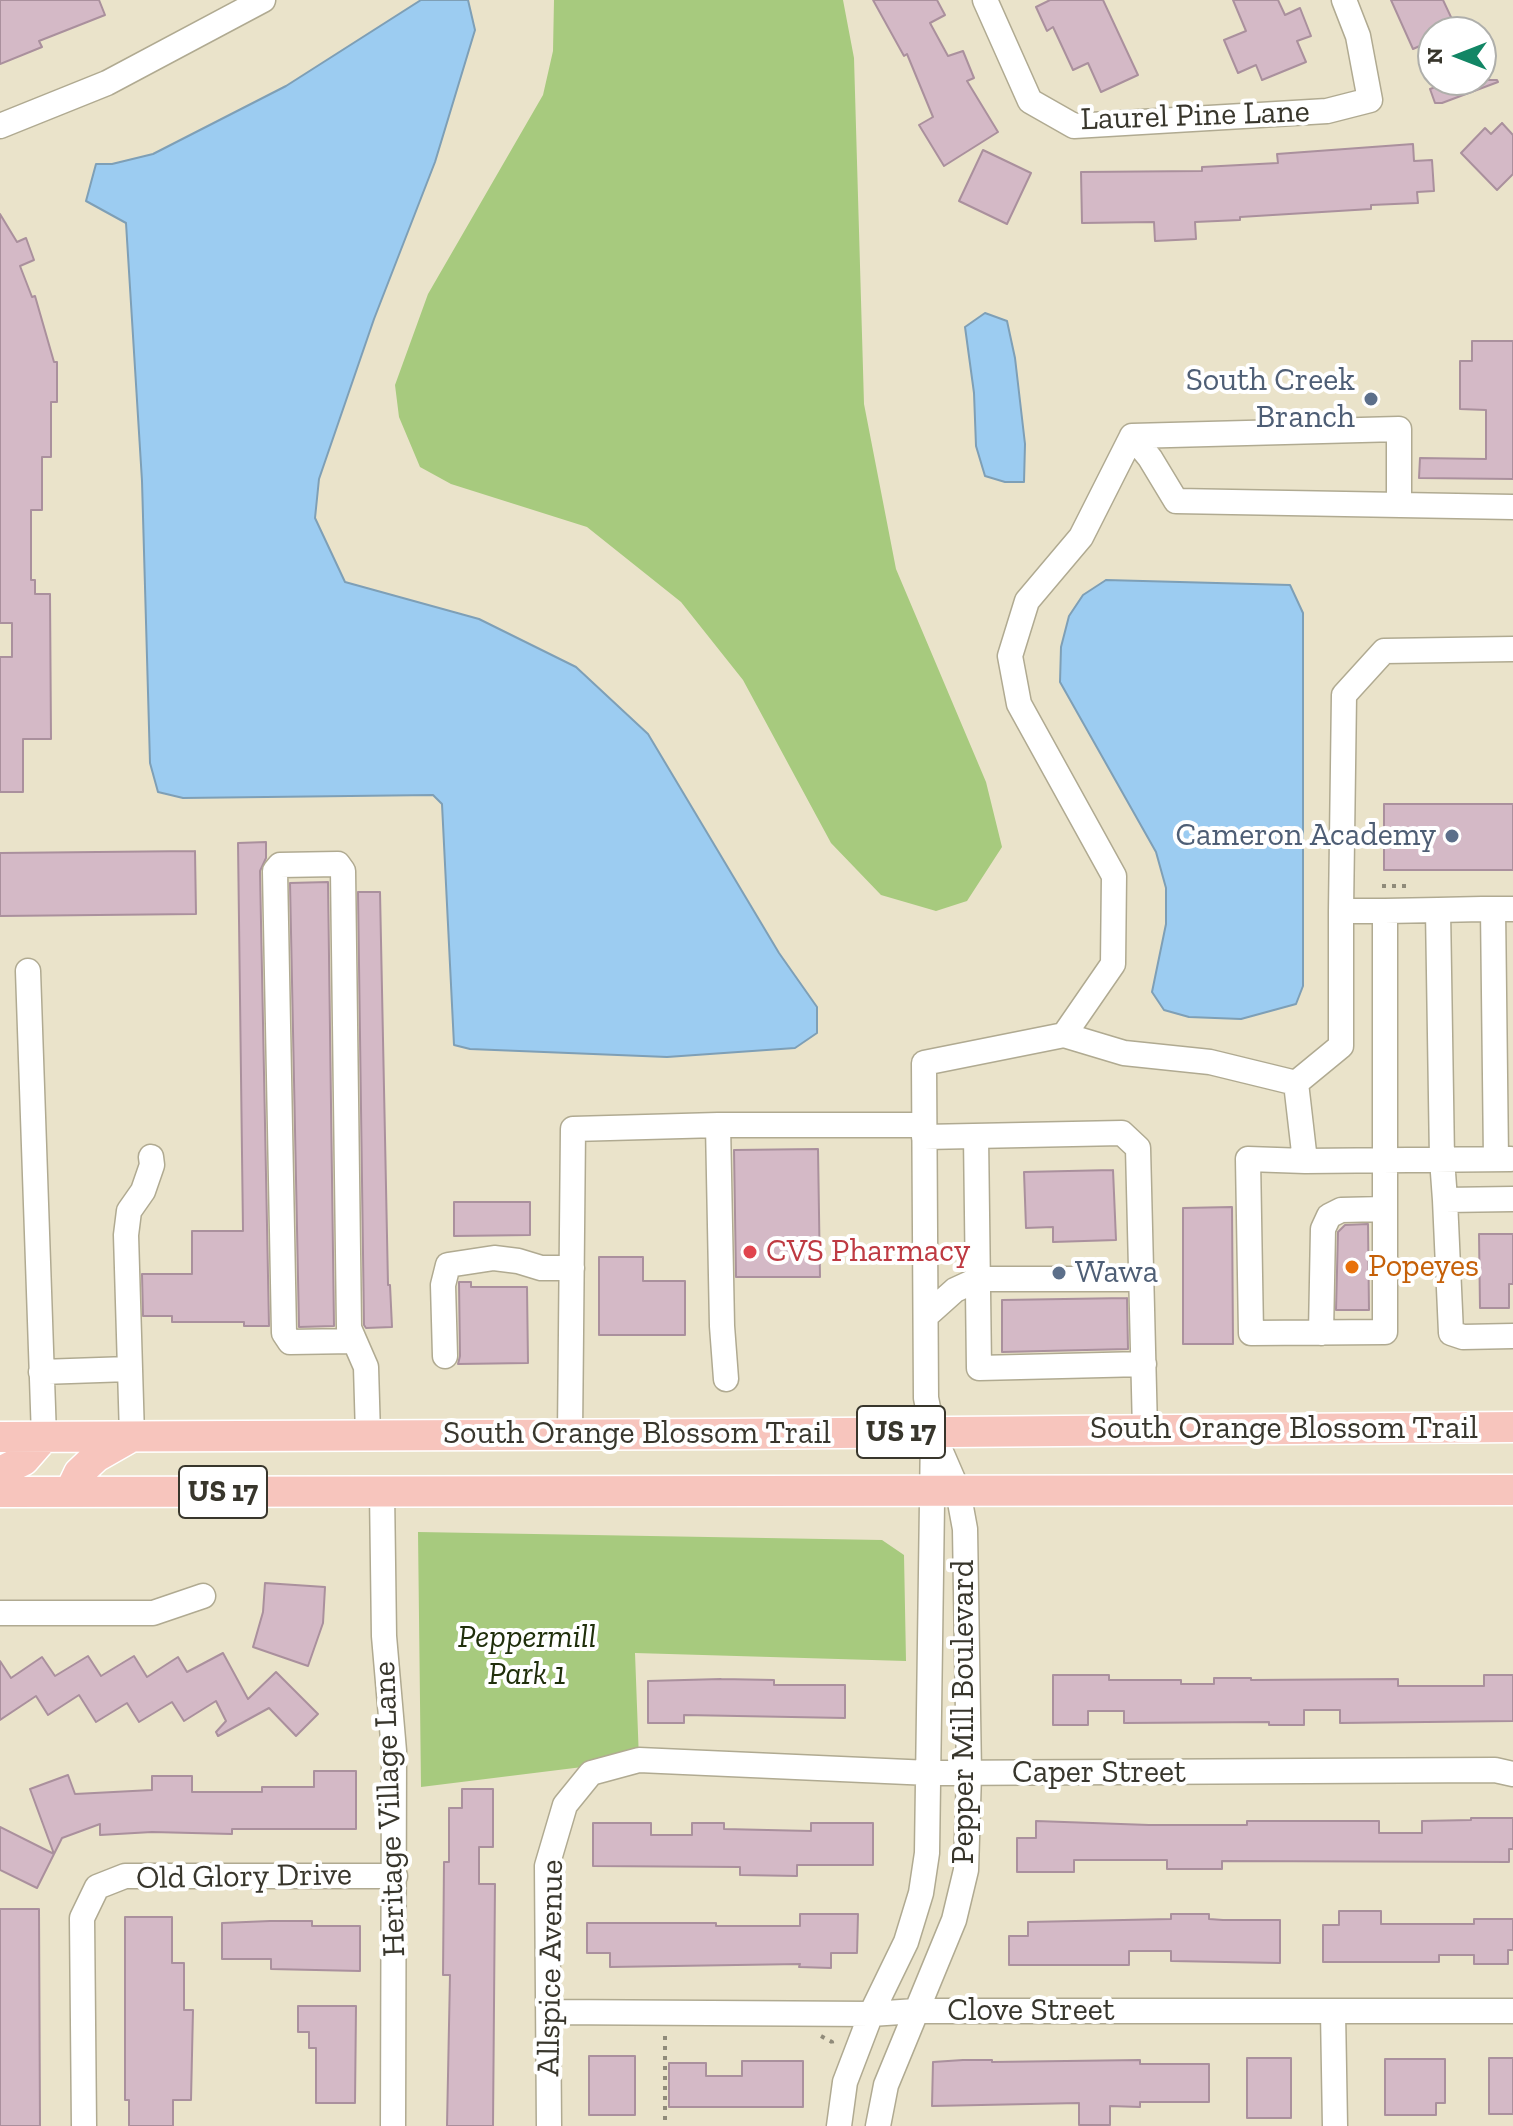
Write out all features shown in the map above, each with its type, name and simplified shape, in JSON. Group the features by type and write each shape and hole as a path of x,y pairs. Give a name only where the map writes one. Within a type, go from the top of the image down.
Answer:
{"main road":[{"name":"South Orange Blossom Trail","path":"0,1437 1513,1427"},
{"path":"70,1492 79,1473 96,1457 132,1436"},
{"path":"0,1472 24,1460 44,1437"},
{"name":"South Orange Blossom Trail","path":"0,1492 1513,1490"}],"street":[{"path":"0,126 107,83 263,0"},
{"name":"Laurel Pine Lane","path":"985,0 1030,101 1074,126 1327,111 1370,100 1358,36 1344,0"},
{"path":"1132,436 1399,429 1399,505"},
{"path":"1132,436 1150,458 1176,501 1513,507"},
{"path":"1132,436 1081,537 1027,601 1010,656 1019,704 1114,876 1113,964 1064,1035 1124,1053 1210,1062 1296,1083"},
{"path":"1296,1083 1341,1046 1344,695 1384,651 1513,649"},
{"path":"354,1341 290,1342 284,1333 275,871 280,865 338,864 343,871 349,1328 366,1367 368,1435"},
{"path":"1341,911 1503,909 1505,1159 1442,1159 1383,1160 1305,1161 1248,1159 1251,1333 1385,1332 1383,1160 1385,911"},
{"path":"1438,910 1442,1159 1455,1200 1451,1333 1463,1337 1513,1336"},
{"path":"28,971 44,1437"},
{"name":"Pepper Mill Boulevard","path":"839,2126 845,2082 871,2014 906,1942 921,1893 927,1853 945,1491 926,1398 924,1063 1064,1035"},
{"path":"1296,1083 1305,1161"},
{"path":"718,1125 726,1379"},
{"path":"570,1434 573,1129 718,1125 860,1125 976,1136 1122,1133 1131,1139 1138,1148 1145,1430"},
{"path":"976,1136 979,1368 1144,1364"},
{"path":"132,1436 126,1235 129,1211 143,1191 152,1165 151,1157"},
{"path":"1455,1200 1513,1199"},
{"path":"1321,1333 1323,1229 1329,1216 1341,1210 1384,1209"},
{"path":"445,1356 443,1285 448,1265 494,1258 541,1268 572,1268"},
{"path":"926,1316 955,1290 979,1279 1142,1279"},
{"path":"41,1372 129,1369"},
{"name":"Heritage Village Lane","path":"382,1491 384,1636 394,1751 393,2126"},
{"name":"Pepper Mill Boulevard","path":"878,2126 886,2085 954,1920 966,1870 969,1774 965,1529 945,1491"},
{"path":"0,1613 153,1613 203,1596"},
{"name":"Caper Street","path":"591,1773 639,1760 969,1774 1495,1770 1513,1774"},
{"name":"Allspice Avenue","path":"549,2126 547,1866 565,1805 591,1773"},
{"name":"Old Glory Drive","path":"84,2126 82,1918 97,1887 125,1876 395,1876"},
{"name":"Clove Street","path":"549,2012 1513,2011"},
{"path":"1333,2012 1335,2126"}],"path":[{"path":"818,2034 832,2042 836,2060"},
{"path":"665,2036 665,2126"}],"green space":[{"path":"554,0 843,0 854,58 864,404 896,569 986,782 1002,847 967,901 936,911 881,895 831,843 743,680 681,602 587,527 451,484 420,467 399,417 395,385 428,294 543,95 553,51"},
{"name":"Peppermill Park 1","path":"418,1532 882,1540 904,1555 906,1661 635,1653 639,1760 421,1787"}],"water":[{"path":"421,0 468,0 475,30 435,162 374,319 319,479 315,518 345,582 479,619 576,667 648,734 779,953 817,1007 817,1033 795,1048 667,1057 470,1049 454,1045 442,804 433,795 183,798 158,792 150,763 142,481 126,223 86,201 96,164 112,164 153,154 286,86"},
{"path":"985,313 1007,321 1015,358 1025,444 1024,482 1005,482 985,476 976,446 974,393 965,327"},
{"path":"1106,580 1290,585 1303,613 1303,986 1296,1004 1241,1019 1189,1017 1164,1010 1152,992 1166,924 1166,888 1156,852 1060,682 1061,647 1069,616 1083,595"}],"building":[{"path":"0,0 99,0 105,15 39,41 42,47 0,64"},
{"path":"873,0 937,0 945,15 930,23 948,56 963,51 974,78 967,81 998,132 944,166 919,125 933,117 907,54 904,56"},
{"path":"1050,0 1103,0 1138,75 1101,92 1088,63 1073,70 1053,27 1047,31 1036,7"},
{"path":"1233,0 1278,0 1285,15 1300,8 1311,36 1297,41 1306,62 1262,80 1256,65 1238,73 1224,40 1246,31"},
{"path":"1391,0 1443,0 1450,16 1417,16 1417,47 1413,49"},
{"path":"1432,96 1461,96 1442,103 1435,103"},
{"path":"1502,123 1513,135 1513,174 1497,190 1461,153 1485,128 1491,134"},
{"path":"1413,144 1414,161 1432,160 1434,191 1417,192 1418,203 1195,222 1196,239 1155,241 1154,222 1082,223 1081,172 1202,171 1202,167 1278,163 1277,154"},
{"path":"983,150 1031,173 1007,224 959,201"},
{"path":"0,214 17,242 26,238 34,260 20,266 32,297 35,296 54,362 57,362 57,402 51,402 51,457 42,457 42,510 31,510 31,580 35,580 35,594 50,594 51,739 23,739 23,792 0,792 0,657 12,657 12,623 0,623"},
{"path":"1472,341 1513,341 1513,479 1419,478 1420,458 1486,459 1486,410 1460,409 1460,361 1472,361"},
{"path":"1384,804 1513,804 1513,870 1384,870"},
{"path":"266,842 266,858 260,871 269,1326 244,1326 244,1322 172,1322 172,1316 143,1316 142,1274 192,1274 192,1231 243,1231 238,843"},
{"path":"195,851 196,914 0,916 0,853"},
{"path":"328,882 334,1326 299,1327 290,883"},
{"path":"358,892 380,892 388,1285 392,1327 366,1328 364,1325"},
{"name":"CVS Pharmacy","path":"818,1149 820,1277 736,1277 734,1150"},
{"path":"1113,1170 1116,1240 1053,1242 1053,1227 1026,1228 1024,1172"},
{"path":"454,1202 530,1202 530,1235 454,1236"},
{"path":"1232,1207 1233,1344 1183,1344 1183,1208"},
{"name":"Popeyes","path":"1368,1224 1369,1310 1336,1310 1338,1232 1345,1225"},
{"path":"1479,1234 1513,1234 1513,1284 1509,1284 1509,1308 1480,1308"},
{"path":"599,1257 643,1257 643,1281 685,1281 685,1335 599,1335"},
{"path":"459,1282 471,1282 471,1287 527,1287 528,1363 458,1364"},
{"path":"1127,1298 1128,1349 1002,1352 1002,1300"},
{"path":"265,1583 325,1587 323,1623 308,1666 253,1647 263,1612"},
{"path":"223,1653 248,1699 276,1672 318,1714 296,1736 269,1708 218,1736 216,1732 226,1721 216,1701 184,1721 172,1702 139,1722 127,1703 96,1722 79,1695 48,1715 36,1696 0,1720 0,1661 11,1678 42,1657 55,1676 88,1656 101,1676 134,1656 147,1677 178,1657 187,1672"},
{"path":"1053,1675 1109,1675 1109,1680 1181,1680 1181,1684 1214,1684 1214,1678 1251,1678 1398,1679 1398,1686 1484,1686 1484,1675 1513,1675 1513,1721 1340,1723 1340,1710 1304,1710 1304,1725 1269,1725 1269,1722 1124,1723 1124,1711 1088,1711 1088,1725 1053,1725"},
{"path":"774,1680 774,1685 845,1685 845,1718 684,1715 684,1723 648,1723 648,1681"},
{"path":"314,1771 356,1771 356,1829 232,1829 232,1834 152,1832 100,1835 100,1824 62,1838 54,1854 30,1789 68,1775 75,1794 152,1790 152,1776 192,1776 192,1792 262,1792 262,1787 314,1787"},
{"path":"462,1789 493,1789 493,1847 479,1847 479,1884 495,1884 493,2126 447,2126 450,1975 443,1975 444,1862 449,1862 449,1808 462,1808"},
{"path":"1513,1818 1513,1849 1509,1849 1509,1862 1222,1861 1222,1869 1167,1869 1167,1860 1074,1860 1074,1872 1017,1872 1017,1838 1036,1838 1036,1821 1247,1825 1247,1821 1379,1821 1379,1833 1422,1833 1422,1821"},
{"path":"593,1823 651,1823 651,1835 692,1835 692,1823 724,1823 724,1829 811,1831 811,1823 873,1823 873,1865 797,1865 797,1876 740,1875 740,1867 593,1866"},
{"path":"0,1827 54,1854 37,1888 0,1870"},
{"path":"0,1909 39,1909 40,2126 0,2126"},
{"path":"1339,1911 1381,1911 1381,1924 1474,1924 1474,1919 1513,1919 1513,1950 1508,1950 1508,1964 1474,1964 1474,1955 1439,1955 1439,1962 1323,1962 1323,1925 1339,1925"},
{"path":"800,1914 858,1914 857,1953 831,1953 831,1968 799,1967 800,1964 610,1967 610,1953 587,1953 587,1923 800,1926"},
{"path":"1171,1914 1209,1914 1209,1919 1223,1920 1280,1920 1280,1963 1171,1961 1171,1951 1129,1951 1129,1965 1009,1965 1009,1936 1028,1936 1028,1922 1171,1919"},
{"path":"125,1917 172,1917 172,1963 184,1963 184,2010 193,2010 191,2100 173,2100 173,2126 129,2126 129,2100 125,2100"},
{"path":"312,1921 312,1926 360,1926 360,1971 271,1969 271,1959 222,1959 222,1923"},
{"path":"298,2006 356,2006 355,2103 316,2103 316,2048 309,2048 309,2032 298,2032"},
{"path":"589,2056 635,2056 635,2115 589,2115"},
{"path":"1247,2058 1291,2058 1291,2118 1247,2118"},
{"path":"1489,2058 1513,2058 1513,2114 1489,2114"},
{"path":"1385,2059 1445,2059 1445,2103 1436,2103 1436,2115 1385,2115"},
{"path":"1140,2060 1140,2064 1209,2064 1209,2102 1140,2102 1140,2107 1110,2106 1110,2125 1079,2125 1079,2103 932,2106 933,2062"},
{"path":"742,2061 803,2061 803,2107 669,2107 669,2063 706,2063 706,2076 742,2076"}],"place":[{"name":"South Creek Branch","path":"1371,399"},
{"name":"Cameron Academy","path":"1452,836"},
{"name":"CVS Pharmacy","path":"750,1252"},
{"name":"Popeyes","path":"1352,1267"},
{"name":"Wawa","path":"1059,1273"}]}
